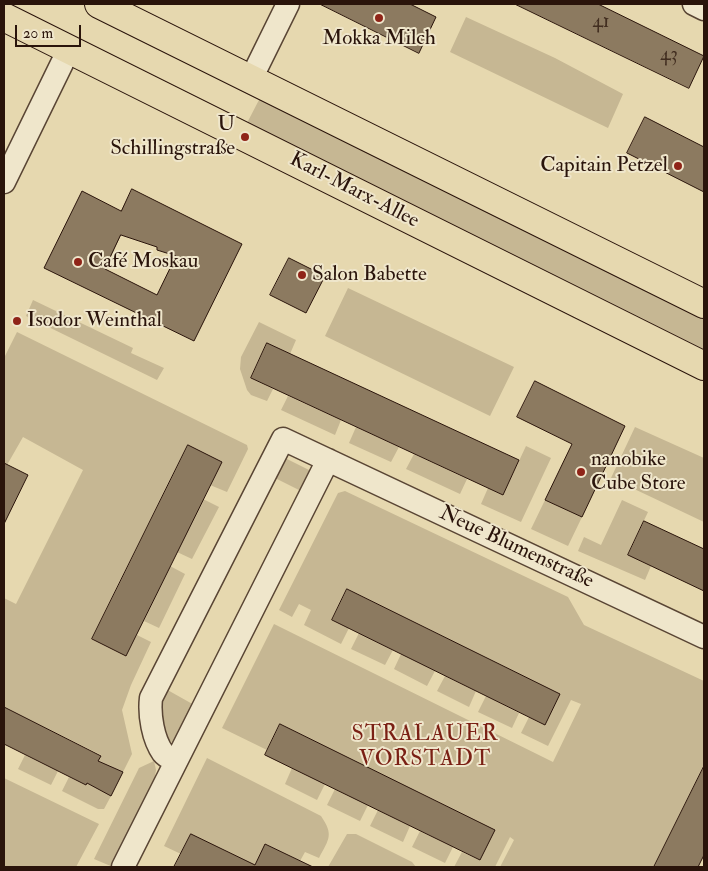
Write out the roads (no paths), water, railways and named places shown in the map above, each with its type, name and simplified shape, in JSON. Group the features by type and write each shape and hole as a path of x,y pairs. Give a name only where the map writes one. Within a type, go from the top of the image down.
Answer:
{"main road":[{"path":"98,4 704,304"},
{"name":"Karl-Marx-Allee","path":"4,17 704,366"}],"street":[{"path":"250,79 288,4"},
{"path":"694,4 704,9"},
{"path":"4,182 69,49"},
{"name":"Neue Blumenstraße","path":"176,762 164,754 155,733 150,711 150,698 282,439 704,636"},
{"path":"123,867 328,460"}],"place":[{"name":"Mokka Milch","path":"379,18"},
{"name":"U Schillingstraße","path":"245,137"},
{"name":"Capitain Petzel","path":"678,166"},
{"name":"Café Moskau","path":"78,262"},
{"name":"Salon Babette","path":"302,275"},
{"name":"Isodor Weinthal","path":"17,321"},
{"name":"nanobike Cube Store","path":"581,472"}],"district":[{"name":"STRALAUER VORSTADT","path":"425,748"}]}
